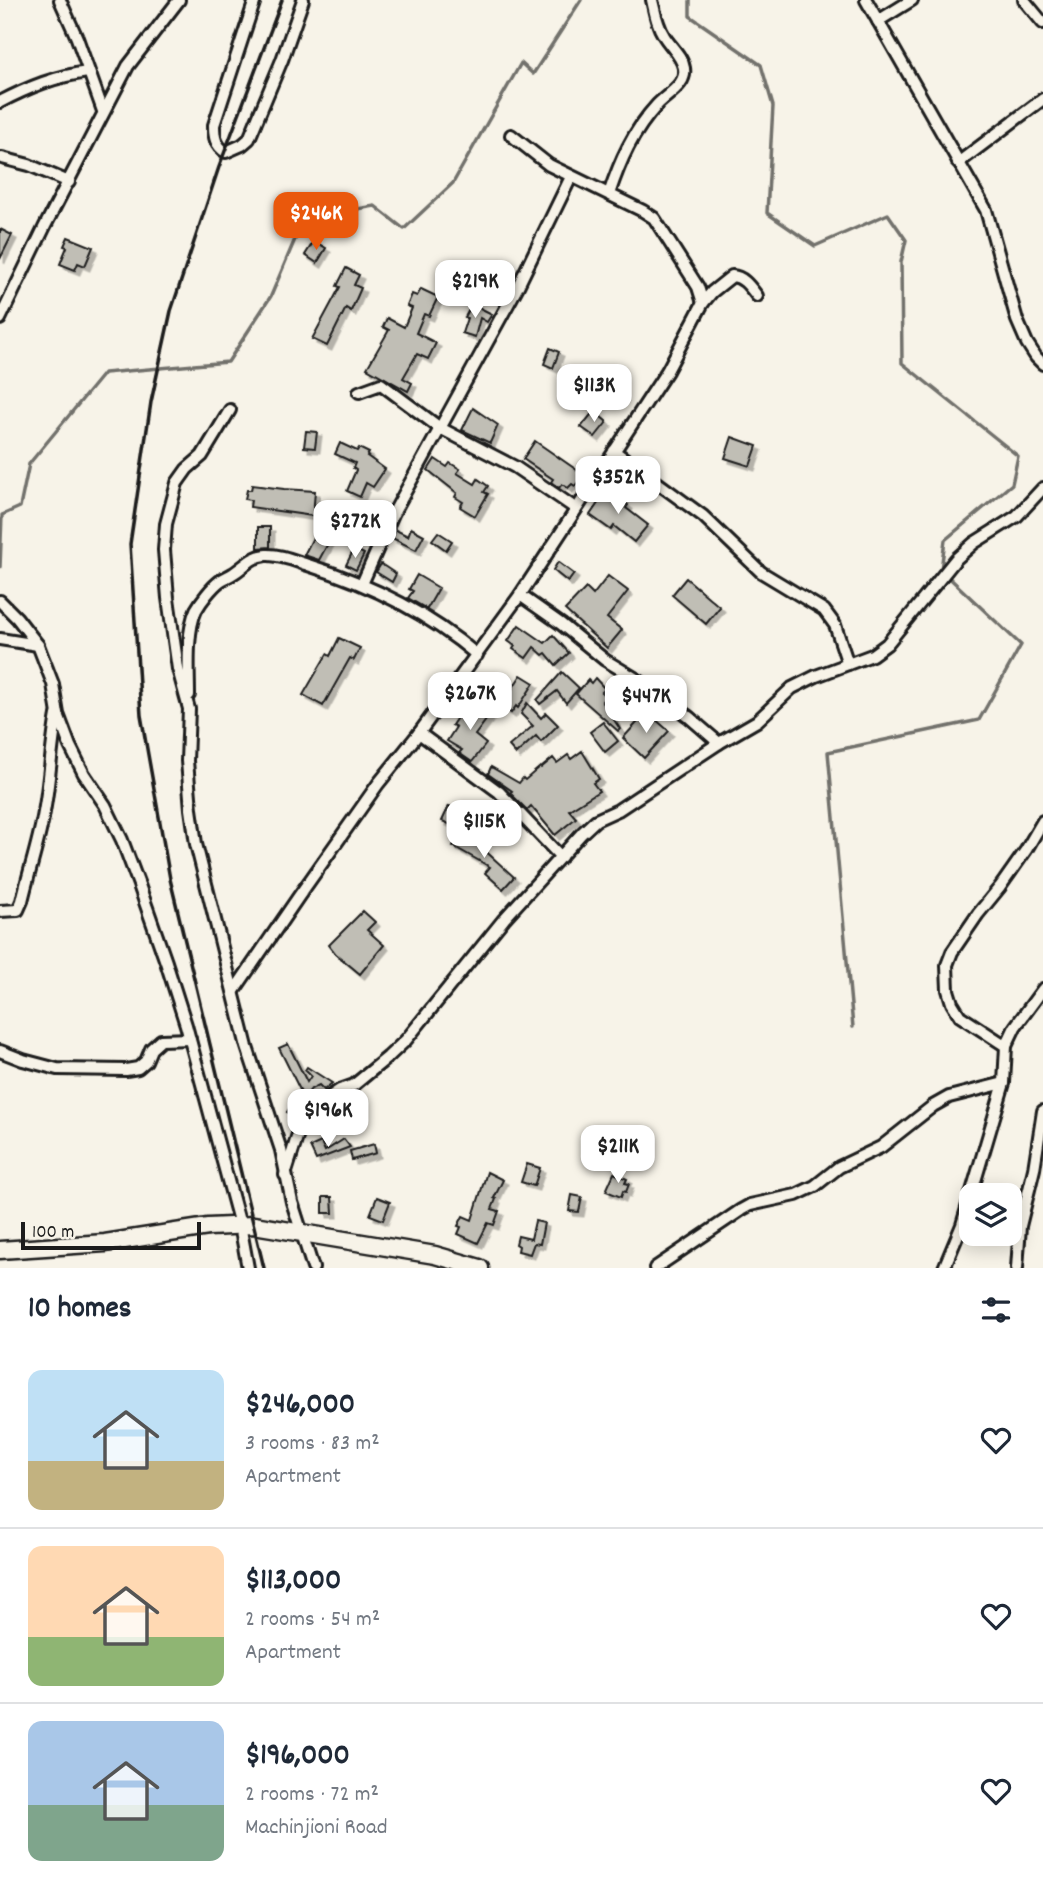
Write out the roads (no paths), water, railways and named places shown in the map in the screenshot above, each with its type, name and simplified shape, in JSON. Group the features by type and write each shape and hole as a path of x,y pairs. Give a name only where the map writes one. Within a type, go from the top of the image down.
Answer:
{"street":[{"path":"60,0 77,38 103,111"},
{"path":"0,319 128,65 179,0"},
{"path":"255,0 214,125 216,142 220,149 226,152 249,139 282,60 303,0"},
{"path":"866,0 986,210 1017,320 1027,343 1043,364"},
{"path":"878,21 912,0"},
{"path":"1024,0 1043,23"},
{"path":"609,194 618,167 634,136 657,104 678,86 684,75 684,65 663,36 652,1"},
{"path":"0,102 51,79 88,72"},
{"path":"958,163 1043,99"},
{"path":"511,135 549,165 654,218 698,287 703,303"},
{"path":"2,158 29,164 69,182"},
{"path":"362,584 393,514 517,288 571,177"},
{"path":"234,991 378,784 419,733 520,594 667,371 703,303 732,276 747,283 757,296"},
{"path":"359,392 381,384 440,428 515,467 575,509"},
{"path":"189,709 173,642 164,550 166,524 177,483 187,469 202,456 230,410"},
{"path":"614,451 703,516 761,572 824,610 835,625 848,664"},
{"path":"285,1175 304,1119 325,1100 354,1085 406,1040 504,919 596,820 618,810 757,721 792,688 872,655 887,644 956,559 1017,516 1043,488"},
{"path":"313,1268 292,1202 281,1150 247,1047 196,844 187,761 189,658 195,615 219,581 256,557 269,555 326,570 362,584 430,619 451,632 477,655"},
{"path":"520,594 606,660 689,717 719,743"},
{"path":"0,601 38,645 53,684 58,714 69,746 105,805 122,840 166,962 190,1039 240,1224 248,1268"},
{"path":"0,639 38,645"},
{"path":"0,911 18,910 23,901 44,815 58,714"},
{"path":"419,733 499,792 561,857"},
{"path":"1006,1046 960,1016 948,990 947,965 958,943 1026,850 1043,821"},
{"path":"944,1268 961,1225 1004,1083 1006,1046 1028,1007 1043,989"},
{"path":"1028,1007 1043,1011"},
{"path":"0,1051 57,1069 126,1070 138,1068 161,1040 190,1039"},
{"path":"656,1268 741,1210 758,1202 796,1195 816,1186 839,1167 881,1147 933,1106 949,1097 1004,1083"},
{"path":"1017,1268 1020,1226 1034,1169 1043,1111"},
{"path":"0,1250 105,1243 240,1224 435,1255 480,1268"}],"waterway":[{"path":"0,567 2,515 20,507 29,464 104,373 228,362 271,296 304,218 375,206 404,229 453,183 521,63 533,74 581,0"},
{"path":"690,0 690,16 761,65 773,106 767,213 815,246 888,214 906,240 901,262 902,363 1018,456 1012,484 945,540 941,570 1021,645 979,720 828,752 853,1027"}],"railway":[{"path":"264,1268 170,879 141,715 130,544 151,402 171,311 219,167 282,0"}]}
